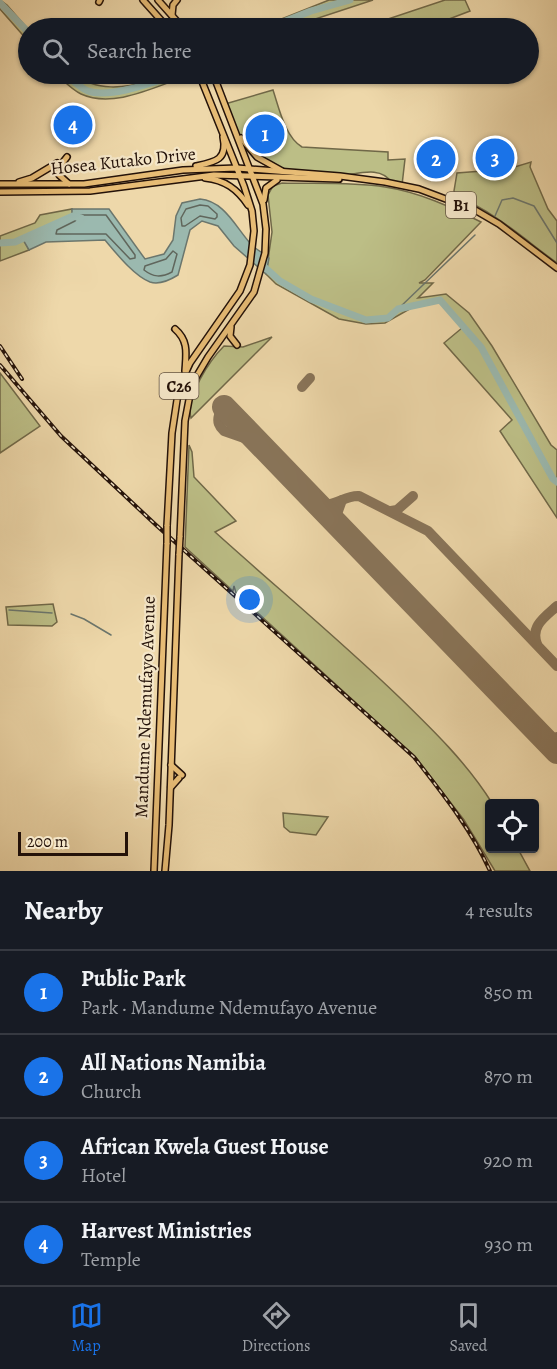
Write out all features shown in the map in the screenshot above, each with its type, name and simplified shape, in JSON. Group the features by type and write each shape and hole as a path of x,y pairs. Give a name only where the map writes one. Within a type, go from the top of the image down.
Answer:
{"main road":[{"path":"143,0 159,18"},
{"path":"158,0 172,16"},
{"path":"172,16 172,5 177,0"},
{"name":"C26","path":"185,372 238,295 250,265 253,242 252,211 241,176 203,84"},
{"name":"C26","path":"217,84 263,204 266,228 261,273 251,299 233,323"},
{"path":"154,174 217,161 225,147 221,128"},
{"path":"235,129 242,141 257,157 283,175 266,188 263,204"},
{"path":"67,157 60,166 59,175 69,184"},
{"path":"12,184 32,178 57,163"},
{"name":"Hosea Kutako Drive","path":"0,184 69,184 102,182 197,169 250,169"},
{"name":"B1","path":"250,169 283,175"},
{"name":"Hosea Kutako Drive","path":"0,192 90,191 185,177 253,176"},
{"name":"B1","path":"253,176 349,178 411,188 475,210 499,224 557,268"},
{"path":"185,177 220,180 234,188 252,211"},
{"path":"233,323 230,336 237,345"},
{"name":"Mandume Ndemufayo Avenue","path":"165,871 171,787 184,433 190,391 201,367 233,323"},
{"path":"175,329 183,336 185,372"},
{"name":"Mandume Ndemufayo Avenue","path":"154,871 173,426 179,387 185,372"},
{"path":"171,765 180,777 171,787"}],"green space":[{"path":"0,0 18,18 18,30 0,9"},
{"path":"329,0 373,0 318,18 284,18"},
{"path":"445,0 465,0 470,11 452,18 391,18"},
{"path":"67,84 121,87 135,84 165,84 109,99 81,94"},
{"path":"273,90 287,129 302,147 388,152 388,160 405,159 402,185 392,183 387,177 376,172 341,176 313,175 285,172 272,166 236,130 225,104"},
{"path":"531,162 530,167 548,209 557,221 557,263 484,210 456,196 454,191 457,173 508,169"},
{"path":"282,183 359,184 398,189 434,201 481,222 425,280 419,283 433,283 418,298 446,294 469,313 492,346 551,445 557,450 557,518 500,431 512,420 444,343 462,328 440,302 413,307 385,323 366,324 339,319 276,284 266,274 272,232 268,195 273,186"},
{"path":"72,209 73,216 23,238 29,250 0,261 0,236 35,223 40,215"},
{"path":"272,337 191,418 192,400 200,379 224,346 243,347"},
{"path":"0,373 40,426 0,453"},
{"path":"189,445 192,452 194,477 236,521 215,532 377,676 449,747 489,799 485,799 485,853 520,853 530,871 495,871 464,820 416,758 236,593 234,586 233,591 185,547"},
{"path":"53,604 57,622 52,626 8,625 6,607"},
{"path":"283,813 328,817 316,835 290,832 284,827"}],"water":[{"path":"200,199 216,204 222,209 252,245 269,258 266,274 234,246 218,226 202,221 190,230 178,275 157,283 138,275 105,240 46,242 29,250 22,238 72,216 72,209 109,209 145,259 164,254 173,240 176,216 182,203"}],"waterway":[{"path":"293,18 350,0"},
{"path":"0,3 18,22"},
{"path":"76,84 97,93 121,91 147,84"},
{"path":"495,216 502,200 513,198 534,206 557,243"},
{"path":"0,243 15,242 73,216 81,218"},
{"path":"398,309 475,235"},
{"path":"260,263 280,281 311,299 366,320 388,318 398,309 440,300 481,347 553,479 557,482"},
{"path":"9,610 52,613"},
{"path":"71,614 111,635"}],"taxiway":[{"path":"302,387 310,378"},
{"path":"228,410 218,417 219,424 224,431 261,444"},
{"path":"316,501 322,504 333,504 359,496 428,531 557,666"},
{"path":"391,511 397,510 413,496"},
{"path":"340,525 337,514 342,500"},
{"path":"537,644 535,638 537,627 557,606"},
{"path":"541,735 549,739 557,737"}],"runway":[{"path":"224,407 557,752"}],"railway":[{"path":"0,346 22,379"},
{"path":"0,365 61,436 156,525 414,757 465,826 490,871"}],"place":[{"name":"Harvest Ministries","path":"73,125"},
{"name":"Public Park","path":"265,134"},
{"name":"African Kwela Guest House","path":"495,158"},
{"name":"All Nations Namibia","path":"436,159"}]}
